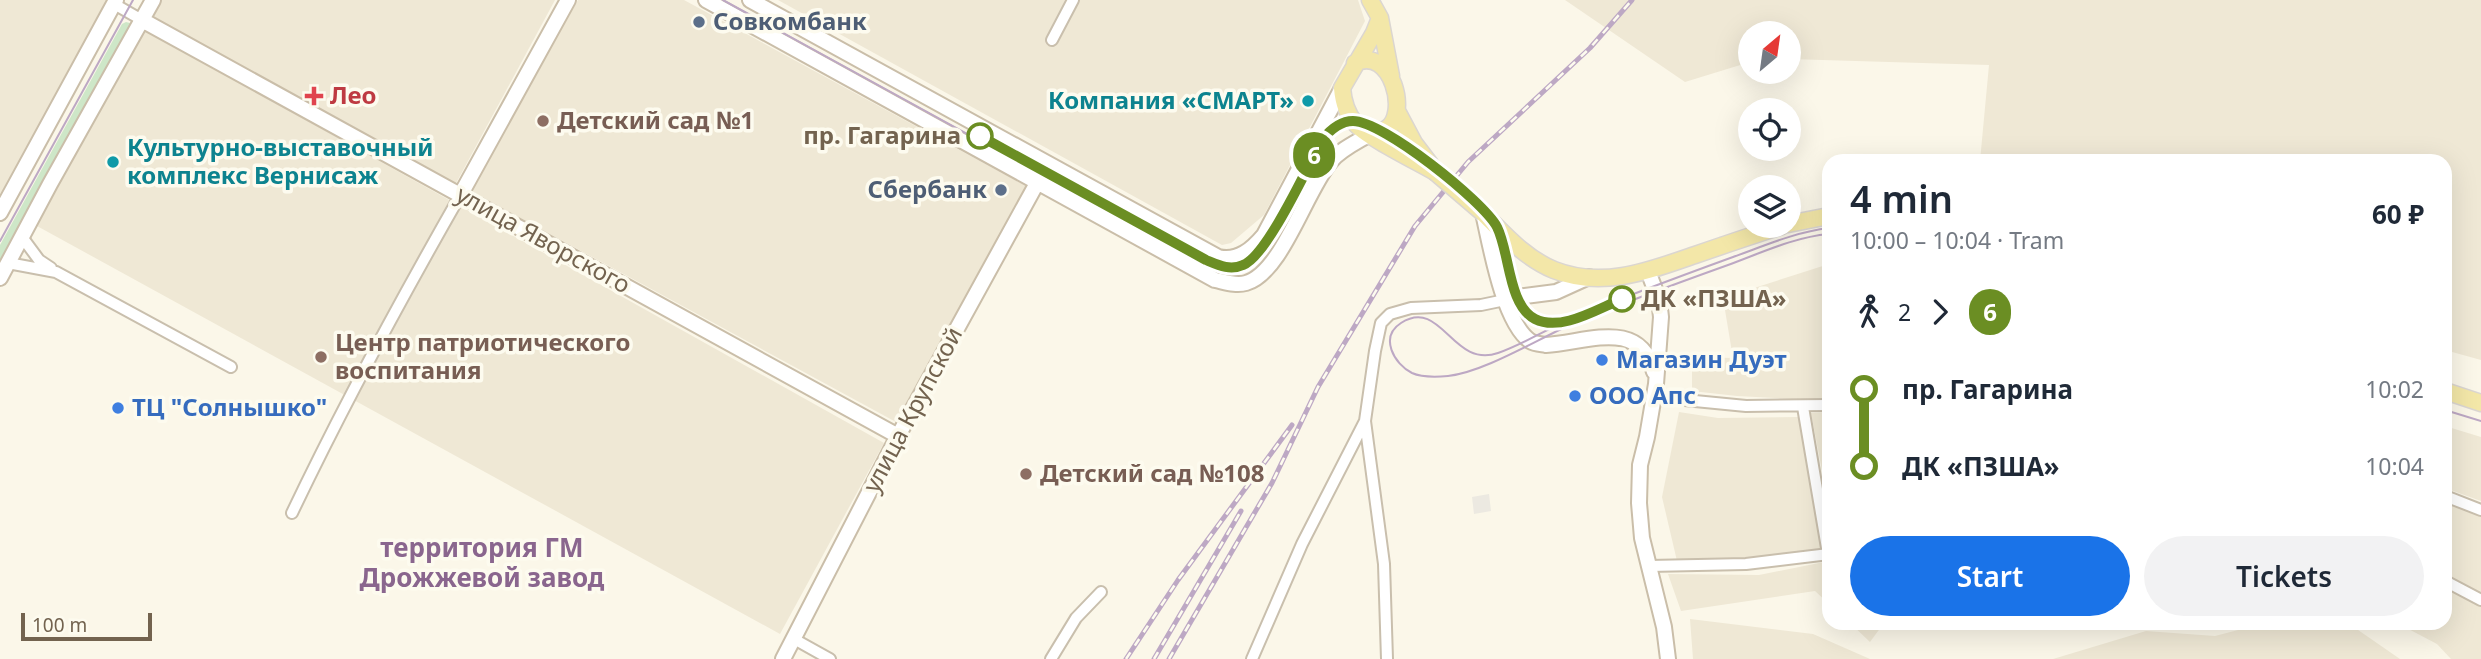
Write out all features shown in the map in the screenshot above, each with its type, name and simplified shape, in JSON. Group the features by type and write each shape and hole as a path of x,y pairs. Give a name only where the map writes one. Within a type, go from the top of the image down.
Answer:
{"main road":[{"path":"0,278 153,0"},
{"path":"461,194 568,0"},
{"path":"706,0 1215,280 1228,283 1245,283 1264,271 1280,252 1331,161 1370,134 1389,128 1398,111"},
{"path":"750,0 1218,257 1234,258 1251,249 1268,229 1380,18"},
{"path":"1370,0 1380,18 1398,111 1414,144 1435,172"},
{"path":"0,213 115,2"},
{"name":"улица Яворского","path":"142,20 898,436"},
{"path":"1355,63 1367,59 1376,61 1391,78"},
{"path":"1342,88 1346,106 1355,123 1435,172 1515,245 1562,273 1614,278 1648,271 1746,238"},
{"name":"улица Крупской","path":"783,659 898,436 1037,183"},
{"path":"1483,213 1505,300 1514,320 1530,341 1546,345 1611,337 1628,340 1644,349 1651,360 1656,380"},
{"path":"1801,220 1822,217"},
{"path":"1648,271 1659,300 1661,317 1654,397 1640,465 1639,503 1642,538 1664,627 1668,659"},
{"path":"1505,300 1556,292 1589,277"},
{"path":"2452,393 2481,403"}],"street":[{"path":"1052,40 1073,0"},
{"name":"улица Яворского","path":"115,2 142,20"},
{"name":"улица Крупской","path":"1037,183 1048,164"},
{"path":"292,513 376,346 461,194"},
{"path":"22,237 39,261 56,272 231,366"},
{"path":"8,264 56,272"},
{"path":"1387,659 1384,564 1365,421 1381,323 1390,314 1410,308 1480,305 1505,300"},
{"path":"1654,397 1746,406 1822,406"},
{"path":"1803,407 1822,519"},
{"path":"1252,659 1313,522 1365,421"},
{"path":"2452,499 2481,510"},
{"path":"1648,566 1746,564 1822,555"},
{"path":"2452,585 2481,600"},
{"path":"1051,659 1076,618 1101,592"},
{"path":"793,639 830,659"}],"shaded area":[{"path":"0,0 110,0 0,199"},
{"path":"158,0 555,0 455,185 148,17"},
{"path":"578,0 684,0 1026,186 896,422 469,190"},
{"path":"778,0 1358,0 1365,21 1264,215 1231,243 1222,245"},
{"path":"1565,0 2481,0 2481,360 2452,352 2452,154 1981,154 1989,65 1801,59 1801,21 1738,21 1738,66 1685,82"},
{"path":"143,29 884,443 780,634 37,226"},
{"path":"1822,266 1822,401 1692,391 1692,357 1733,358 1723,298"},
{"path":"1679,412 1718,418 1798,417 1822,527 1822,559 1767,567 1677,561 1662,497"},
{"path":"1822,412 1822,470 1811,413"},
{"path":"2452,428 2481,437 2481,501 2452,491"},
{"path":"1489,494 1491,511 1474,514 1472,497"},
{"path":"2452,503 2481,514 2481,596 2452,580"},
{"path":"1822,562 1822,598 1815,591 1681,611 1668,574 1759,575"},
{"path":"2452,587 2481,602 2481,659 2451,659 2437,644 2410,630 2452,630"},
{"path":"1690,619 1813,634 1870,659 1693,659"},
{"path":"1857,630 1879,630 1870,642"},
{"path":"2238,630 2358,630 2400,659 2053,659 2146,631 2215,636"}],"green space":[{"path":"130,23 132,28 0,271 0,245 122,24"}],"tram line":[{"path":"0,241 133,0"},
{"path":"723,0 1204,264 1225,271 1246,270 1267,250 1326,143 1333,136 1340,130 1353,126 1371,130 1431,170 1484,218 1496,239 1510,296 1526,320 1538,326 1570,325"},
{"name":"6","path":"980,136 1206,260 1231,268 1250,261 1264,246 1322,140 1333,128 1350,121 1371,124 1414,151 1490,216 1500,234 1520,304 1527,314 1543,322 1556,323 1622,299"},
{"path":"1822,229 1780,240 1651,287 1570,319 1498,353 1482,355 1469,351 1438,325 1415,317 1394,329 1390,343 1395,357 1405,369 1416,375 1435,377 1462,373 1493,362 1570,325 1629,301 1778,246 1822,235"},
{"path":"2452,412 2481,421"}],"railway":[{"path":"1169,659 1272,483 1318,387 1415,226 1468,162 1590,48 1632,0"},
{"path":"1126,659 1178,580 1292,425"},
{"path":"1154,659 1241,511"}],"place":[{"name":"Совкомбанк","path":"699,22"},
{"name":"Лео","path":"314,96"},
{"name":"Компания «СМАРТ»","path":"1308,101"},
{"name":"Детский сад №1","path":"543,121"},
{"name":"пр. Гагарина","path":"980,136"},
{"name":"Культурно-выставочный комплекс Вернисаж","path":"113,162"},
{"name":"Сбербанк","path":"1001,190"},
{"name":"ДК «ПЗША»","path":"1622,299"},
{"name":"Центр патриотического воспитания","path":"321,357"},
{"name":"Магазин Дуэт","path":"1602,360"},
{"name":"ООО Апс","path":"1575,396"},
{"name":"ТЦ \"Солнышко\"","path":"118,408"},
{"name":"Детский сад №108","path":"1026,474"}],"district":[{"name":"территория ГМ Дрожжевой завод","path":"482,563"}]}
